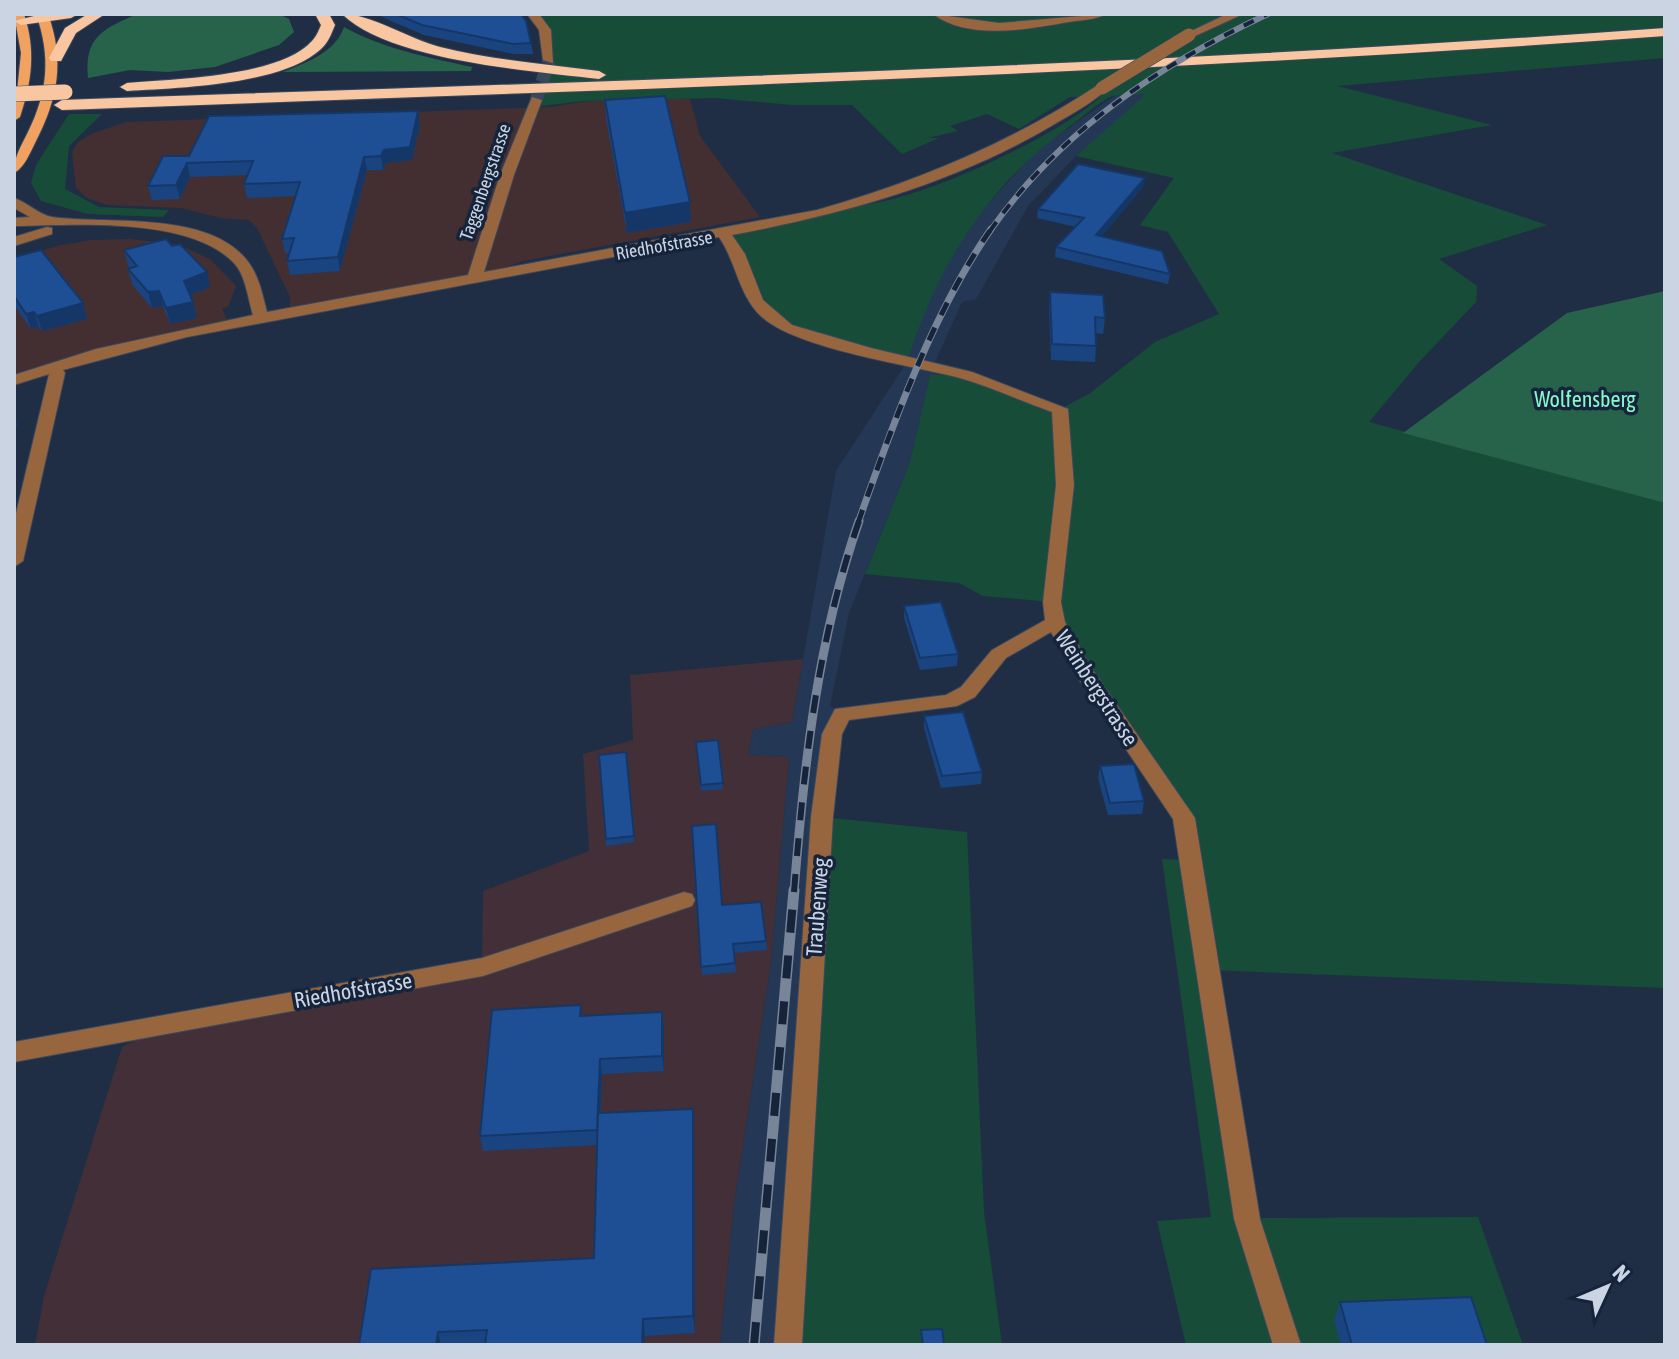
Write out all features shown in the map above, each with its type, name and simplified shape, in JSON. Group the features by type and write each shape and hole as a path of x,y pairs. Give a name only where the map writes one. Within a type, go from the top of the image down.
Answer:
{"highway":[{"path":"19,17 71,14"},
{"path":"56,58 70,31 98,14"},
{"path":"14,106 69,96 222,78 266,69 293,59 319,43 327,30 322,14"},
{"path":"349,14 390,36 433,49 599,75"},
{"path":"69,96 1165,53 1665,20"},
{"path":"14,94 69,96 1074,69 1317,57 1665,32"}],"main road":[{"path":"14,169 41,119 56,58 41,15"},
{"path":"14,117 27,70 27,45 19,17"}],"street":[{"path":"533,14 545,30 549,60"},
{"path":"939,14 964,24 994,28 1100,14"},
{"path":"1212,14 1232,16"},
{"name":"Riedhofstrasse","path":"14,380 145,341 724,234 833,210 953,171 1045,126 1189,35 1232,16"},
{"name":"Taggenbergstrasse","path":"474,279 536,100"},
{"path":"14,202 48,226"},
{"path":"14,222 178,230 223,247 246,270 261,318"},
{"path":"14,232 48,226"},
{"path":"14,242 48,226"},
{"name":"Weinbergstrasse","path":"724,234 738,254 756,301 767,314 787,328 854,349 966,375 1060,409 1065,485 1052,602 1055,622 1083,671 1184,818 1247,1219 1287,1345"},
{"path":"14,561 57,373 52,367"},
{"name":"Traubenweg","path":"788,1345 822,817 832,734 842,714 950,701 968,692 999,654 1055,622"},
{"name":"Riedhofstrasse","path":"14,1052 483,967 684,900"}],"shaded area":[{"path":"1127,87 1148,94 1076,156 1028,206 976,299 962,302 935,362 949,365 945,375 930,375 910,462 849,613 830,706 842,714 832,734 788,1345 720,1345 734,1204 771,962 789,757 748,755 753,729 792,722 836,471 907,362 922,312 968,226 1037,150"},
{"path":"628,99 690,99 700,136 760,217 523,261 474,279 290,313 290,297 257,228 249,220 221,218 181,208 107,205 87,198 76,188 72,152 77,143 91,134 126,122 550,107"},
{"path":"129,239 177,244 210,259 236,286 228,307 222,308 228,324 14,380 14,260 57,246 91,240"},
{"path":"803,659 792,722 753,729 748,755 789,757 771,962 734,1204 720,1345 35,1345 44,1296 122,1047 167,1024 482,967 483,891 589,851 583,754 633,740 630,675"}],"green space":[{"path":"137,14 279,14 289,19 294,32 279,45 215,67 168,72 130,70 88,78 89,53 98,36"},
{"path":"533,14 1665,14 1665,58 1337,86 1492,125 1332,153 1547,225 1439,259 1477,286 1476,302 1419,362 1369,422 1665,503 1665,988 1209,970 1247,1218 1478,1217 1523,1345 1186,1345 1157,1221 1211,1217 1162,859 1190,860 1172,799 1145,761 1052,602 983,596 959,583 865,574 910,462 930,375 945,375 947,370 1060,409 1089,394 1155,342 1219,314 1168,232 1140,225 1174,178 1076,156 1146,94 1118,95 1105,100 1040,149 1014,174 990,201 950,260 907,362 814,338 767,314 724,234 847,206 873,204 941,183 979,168 1050,132 1100,97 1070,97 1019,129 987,114 950,126 958,131 928,138 939,138 902,154 852,105 792,105 715,98 582,101 534,107 549,54"},
{"path":"344,27 390,47 472,67 471,71 283,72 327,50"},
{"path":"69,114 102,114 69,146 65,189 99,207 169,210 163,217 88,214 41,201 31,183 36,165"},
{"name":"Wolfensberg","path":"1665,291 1665,503 1403,433 1567,313"},
{"path":"822,817 967,832 984,1212 1002,1345 788,1345"}],"building":[{"path":"396,14 521,14 526,21 531,43 513,44 422,25"},
{"path":"665,96 690,202 625,213 605,100"},
{"path":"418,111 410,147 384,150 381,156 364,157 338,257 287,261 294,238 282,239 300,182 244,184 253,161 187,163 176,185 148,186 163,156 189,156 209,116"},
{"path":"1078,164 1145,178 1096,235 1162,251 1170,274 1056,247 1084,218 1038,209"},
{"path":"166,239 172,246 180,244 207,272 184,281 193,302 166,308 159,291 148,292 128,269 137,266 124,250"},
{"path":"41,250 83,303 37,316 34,312 26,314 14,296 14,257"},
{"path":"1050,292 1103,295 1105,318 1095,317 1096,346 1052,344"},
{"path":"941,602 958,654 920,658 904,606"},
{"path":"963,712 982,772 942,776 924,716"},
{"path":"718,740 723,783 701,785 696,742"},
{"path":"626,752 634,836 606,839 599,755"},
{"path":"1134,764 1144,801 1110,803 1100,766"},
{"path":"716,824 722,905 761,902 766,941 733,944 735,963 701,967 692,826"},
{"path":"581,1005 580,1016 662,1012 662,1056 600,1059 597,1130 480,1136 492,1010"},
{"path":"693,1109 693,1316 643,1319 642,1345 485,1345 487,1330 438,1332 436,1345 359,1345 371,1269 594,1258 598,1113"},
{"path":"1471,1297 1487,1345 1352,1345 1340,1302"},
{"path":"942,1329 944,1345 923,1345 921,1330"}],"tunnel":[{"path":"536,100 549,60"}],"railway":[{"path":"990,231 1048,162 1114,104 1188,55 1268,14"},
{"path":"858,523 899,410 932,334 950,297 991,229"},
{"path":"794,892 814,704 833,612 859,521"},
{"path":"754,1345 794,890"}]}
